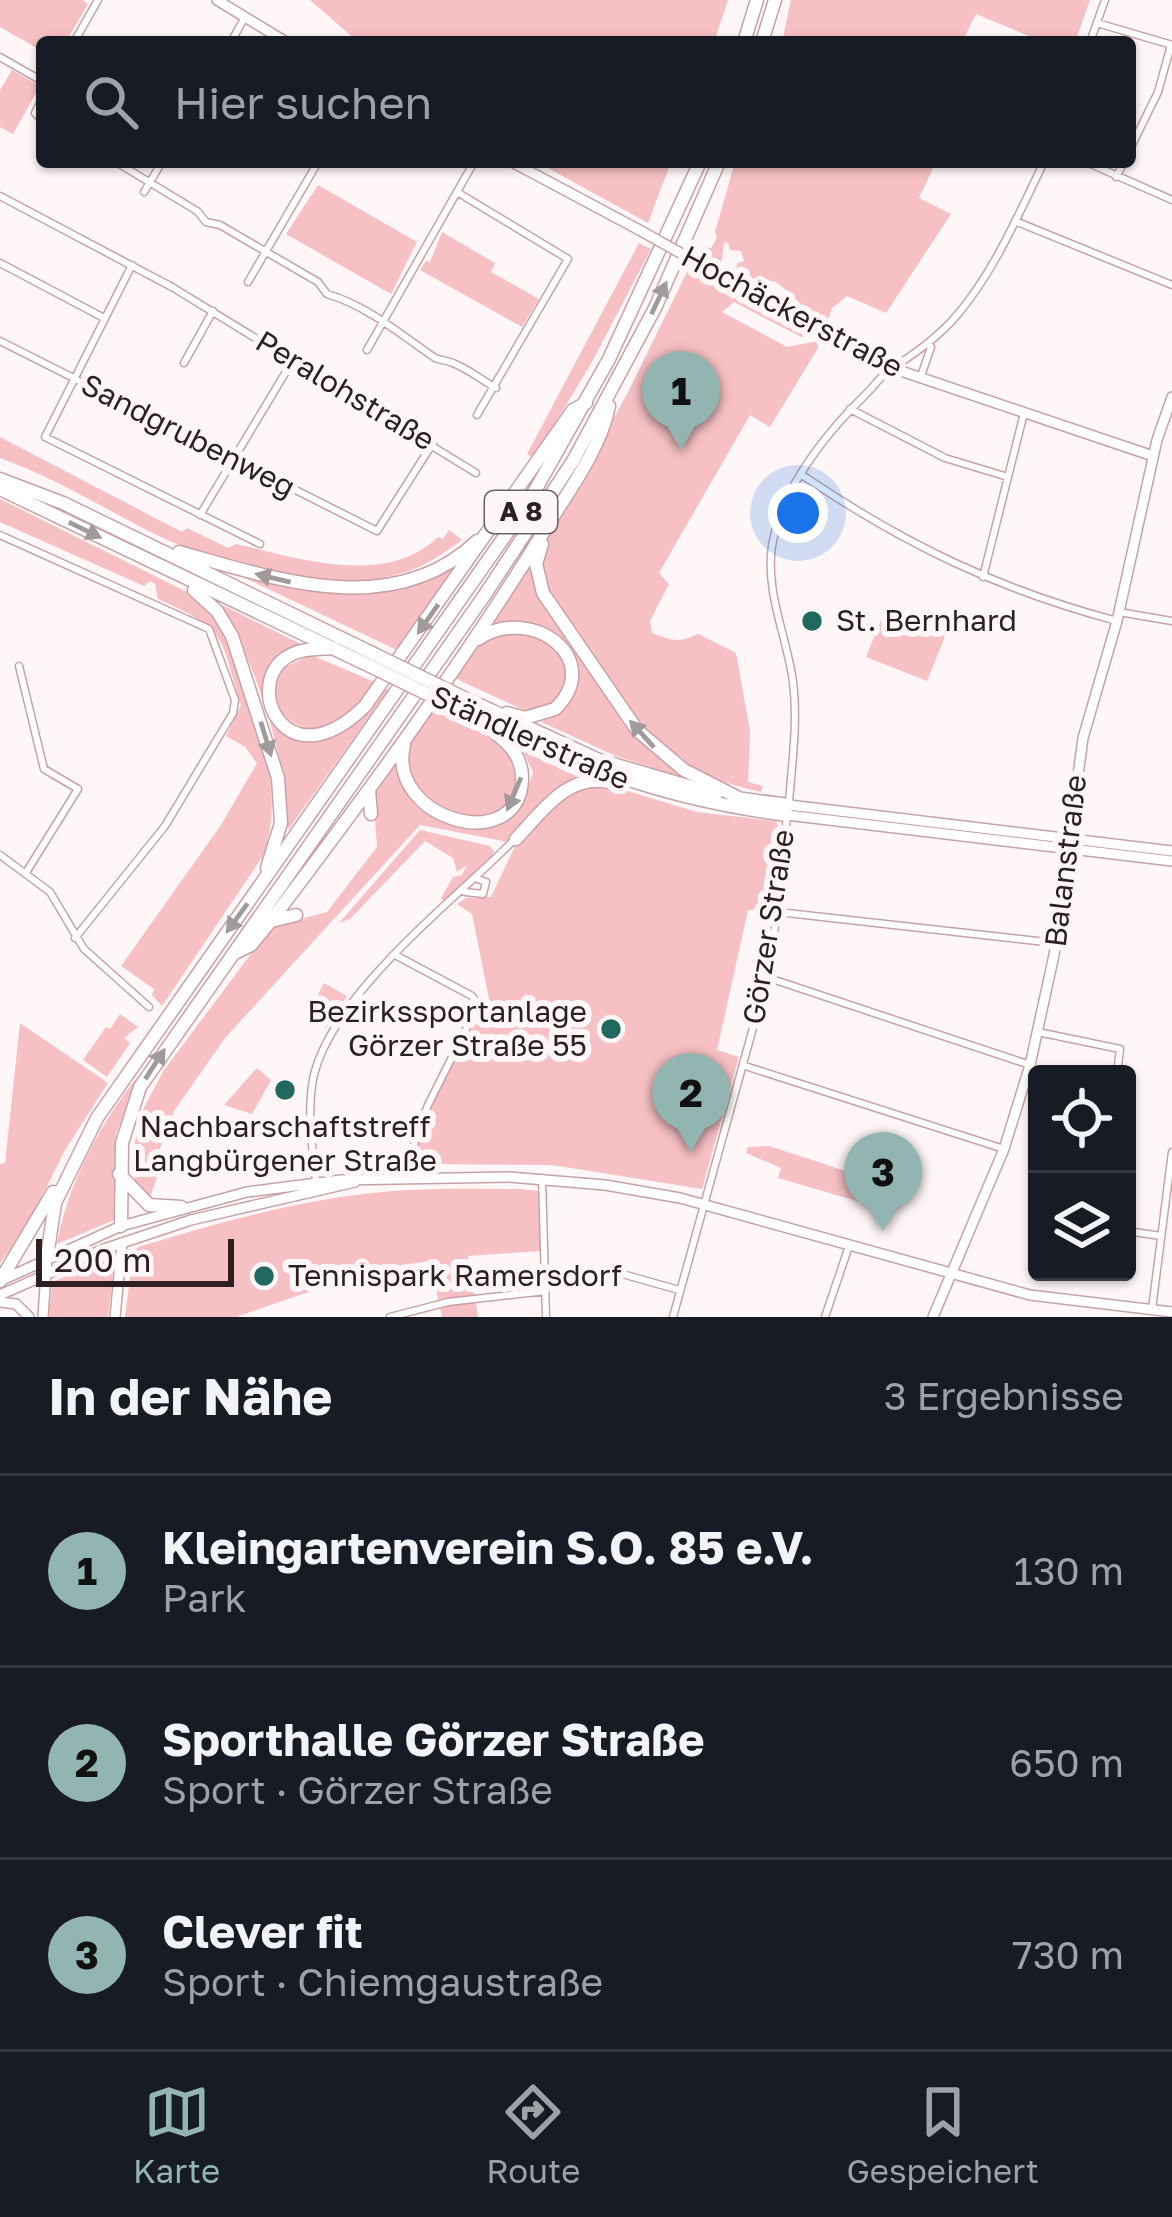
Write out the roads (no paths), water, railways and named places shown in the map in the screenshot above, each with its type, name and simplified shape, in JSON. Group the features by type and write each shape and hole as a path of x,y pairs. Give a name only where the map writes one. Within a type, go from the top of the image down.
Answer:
{"highway":[{"path":"746,36 757,0"},
{"path":"764,36 775,0"},
{"name":"A 8","path":"62,1183 117,1086 528,502 587,403 697,168"},
{"name":"A 8","path":"121,1226 119,1174 124,1130 140,1087 527,533 613,388 674,267 716,168"},
{"path":"232,955 251,945 270,922 472,644 605,425 613,388"},
{"path":"334,648 301,650 278,664 272,675 273,710 296,733 330,734 365,706 573,410 587,403"},
{"name":"Ständlerstraße","path":"0,479 136,538 560,757 645,788 704,803 788,810"},
{"name":"Ständlerstraße","path":"0,489 334,648 373,660"},
{"path":"561,502 538,550 536,564 543,593 609,693 653,747 683,770 739,798"},
{"path":"136,538 146,537 178,552 289,582 381,587 435,572 473,546 495,523"},
{"path":"169,571 207,600 225,622 278,778 281,823 260,886"},
{"path":"472,644 502,627 526,626 558,643 571,669 568,693 544,714 525,718 477,704"},
{"path":"409,733 404,777 422,801 469,823 495,820 508,812 521,788 520,764 498,735 467,718 457,703"},
{"name":"Ständlerstraße","path":"457,703 477,704 599,760 685,787 788,810"},
{"path":"516,838 556,797 582,780 645,788"},
{"path":"369,789 371,814"},
{"path":"270,922 296,914"},
{"path":"119,1174 149,1204 181,1207"},
{"path":"52,1255 62,1183"},
{"path":"0,1281 62,1183"}],"main road":[{"path":"217,0 276,36"},
{"name":"Hochäckerstraße","path":"523,168 895,369 1153,456"},
{"name":"Balanstraße","path":"1030,1065 1056,944 1083,738 1172,397"},
{"name":"Ständlerstraße","path":"788,810 1172,851"},
{"name":"Ständlerstraße","path":"1067,843 1172,861"},
{"name":"Balanstraße","path":"933,1317 1004,1149 1028,1071"},
{"path":"0,1281 121,1226 181,1207 316,1182 542,1178 704,1204 1048,1299 1172,1312"},
{"path":"0,1298 67,1264 191,1220 355,1182"},
{"path":"115,1317 121,1226"},
{"path":"52,1255 67,1264"},
{"path":"43,1317 52,1255"},
{"path":"0,1298 16,1304 29,1317"}],"street":[{"path":"77,36 98,0"},
{"path":"1092,36 1106,0"},
{"path":"234,36 245,17"},
{"path":"1097,23 1172,45 1158,92 1136,137"},
{"path":"0,57 36,78"},
{"path":"126,168 197,211 206,222 220,225 319,282 327,294 341,296 426,347 436,359 451,362 496,388"},
{"path":"145,192 159,168"},
{"path":"248,283 315,168"},
{"path":"367,350 471,168"},
{"name":"Görzer Straße","path":"673,1317 744,1065 778,912 795,728 793,682 772,584 779,521 802,475 850,409 928,344 964,306 1041,168"},
{"path":"1098,168 1172,200"},
{"path":"1116,177 1121,168"},
{"path":"457,192 568,259 477,416"},
{"name":"Peralohstraße","path":"0,196 213,311 476,472"},
{"path":"1015,221 1172,285"},
{"path":"0,263 104,318"},
{"path":"133,265 45,436 260,544"},
{"path":"184,363 213,311"},
{"name":"Sandgrubenweg","path":"0,341 376,530 433,443"},
{"name":"Görzer Straße","path":"920,379 928,344"},
{"path":"200,514 293,360"},
{"path":"850,409 945,458 1009,477"},
{"path":"983,578 1024,413"},
{"path":"802,475 901,538 983,578 1118,616 1172,621"},
{"path":"0,535 202,624 213,635 235,700 233,713 165,826 75,938"},
{"path":"20,666 44,769 78,789 27,871"},
{"path":"308,1193 316,1182 310,1114 317,1065 344,1013 516,838"},
{"path":"0,855 27,871 56,899 75,938 100,966 149,1006"},
{"path":"463,892 483,895 486,882 475,880"},
{"path":"778,912 1056,944"},
{"path":"396,956 477,1002 476,1016 428,1106 411,1159 411,1178"},
{"path":"766,977 1030,1065"},
{"path":"1038,1032 1120,1049 1118,1065"},
{"path":"744,1065 1004,1149"},
{"path":"1152,1310 1172,1152"},
{"path":"542,1178 546,1317"},
{"path":"1136,1232 1161,1236"},
{"path":"824,1317 849,1246"},
{"path":"626,1275 680,1290"},
{"path":"391,1317 448,1302 546,1291"}],"place":[{"name":"Kleingartenverein S.O. 85 e.V.","path":"681,450"},
{"name":"St. Bernhard","path":"812,621"},
{"name":"Bezirkssportanlage Görzer Straße 55","path":"611,1029"},
{"name":"Nachbarschaftstreff Langbürgener Straße","path":"285,1090"},
{"name":"Sporthalle Görzer Straße","path":"691,1152"},
{"name":"Clever fit","path":"883,1231"},
{"name":"Tennispark Ramersdorf","path":"264,1276"}]}
